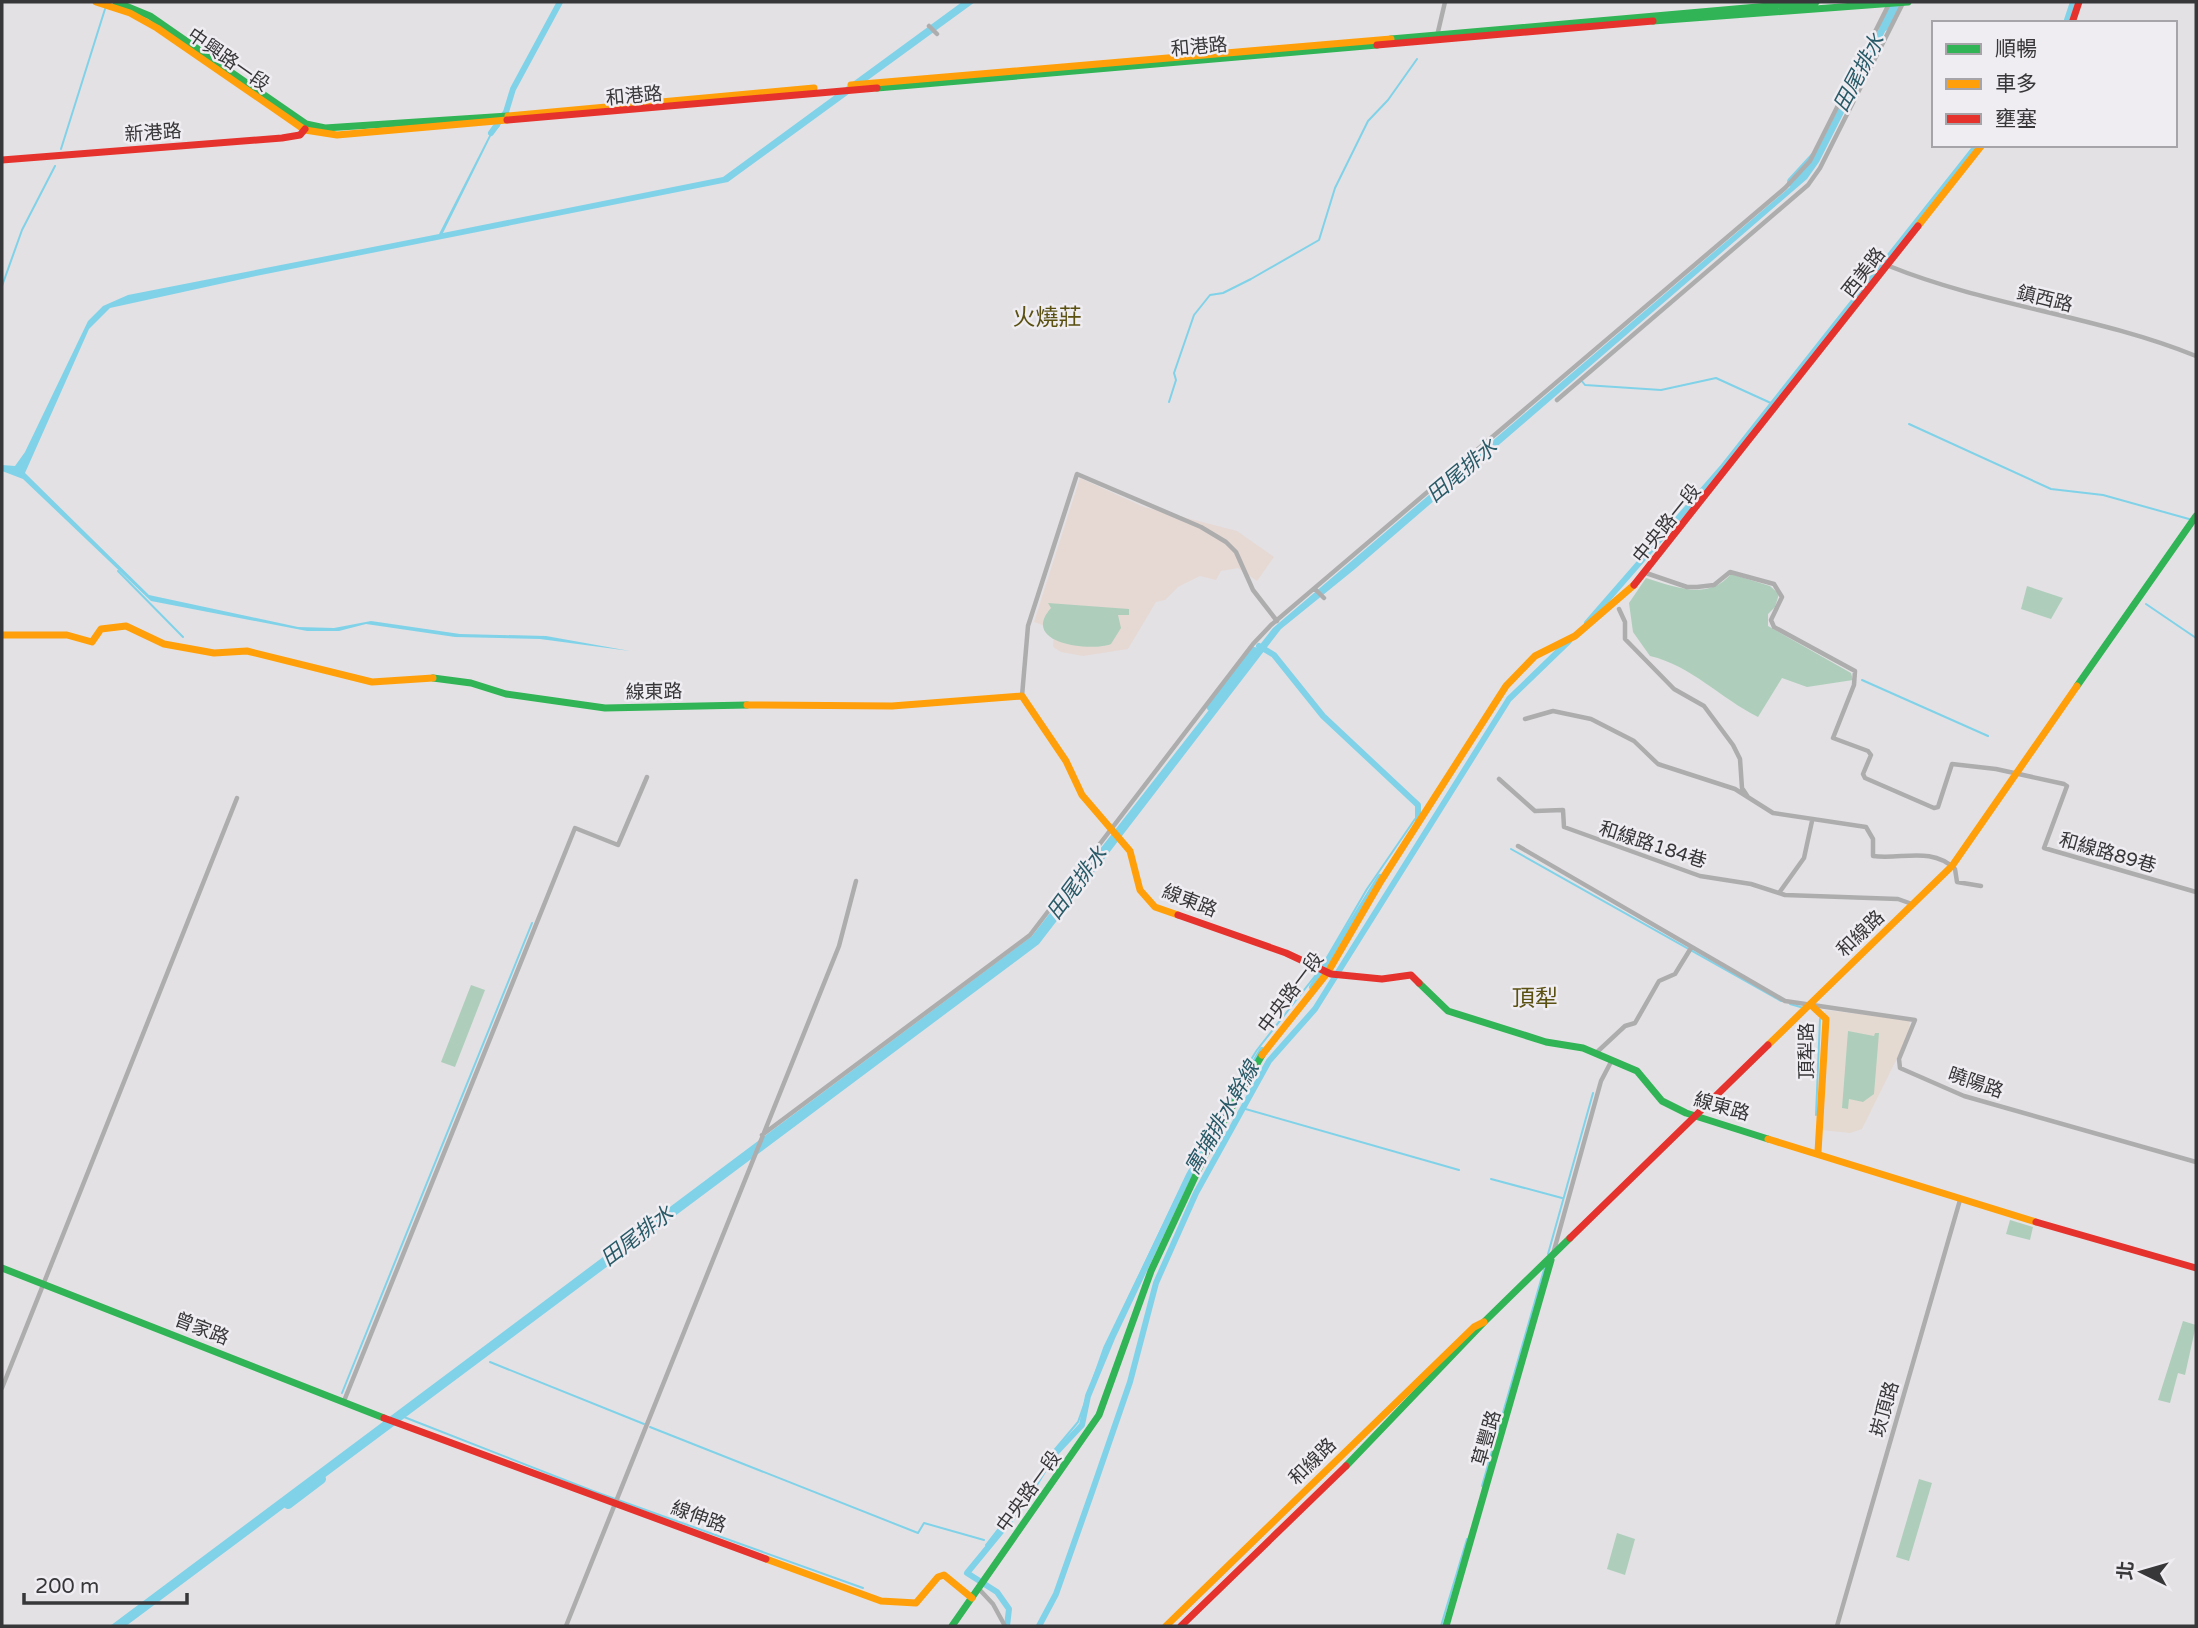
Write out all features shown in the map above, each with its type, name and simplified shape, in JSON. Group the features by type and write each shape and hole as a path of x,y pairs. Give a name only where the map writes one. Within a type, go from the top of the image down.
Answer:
{"street":[{"name":"中興路一段","path":"96,2 130,13 157,28 305,127"},
{"name":"中興路一段","path":"116,2 150,16 305,127"},
{"path":"1437,37 1445,2"},
{"name":"和港路","path":"494,120 1816,2"},
{"path":"762,1135 1030,935 1253,644 1775,196 1810,161 1898,2"},
{"path":"1558,400 1808,185 1820,168 1898,2"},
{"name":"和港路","path":"1437,37 1898,2"},
{"path":"2072,21 2079,2"},
{"path":"929,26 937,34"},
{"name":"新港路","path":"2,160 282,138 300,135 305,127 338,128 494,120"},
{"name":"西美路","path":"1769,418 1980,147"},
{"path":"1810,161 1820,168"},
{"name":"鎮西路","path":"1888,265 1963,291 2115,330 2196,356"},
{"name":"中央路一段","path":"952,1626 1099,1415 1151,1271 1209,1147 1261,1056 1327,972 1381,881 1499,697 1535,656 1575,636 1622,600 1769,418"},
{"path":"1022,696 1028,626 1077,474 1201,527 1226,542 1236,552 1253,590 1277,621"},
{"name":"和線路","path":"1166,1626 1232,1569 1394,1419 1484,1322 1952,866 2196,516"},
{"path":"1646,573 1687,587 1714,585 1730,572 1774,584 1782,597 1771,620 1774,627 1855,671 1857,677 1833,738 1868,751 1871,755 1863,774 1865,778 1934,808 1941,798 1952,764 2017,774"},
{"path":"1315,589 1324,597"},
{"path":"1619,609 1625,622 1625,639 1674,689 1704,706 1734,745 1740,759 1742,788 1748,797"},
{"name":"線東路","path":"2,635 67,635 92,642 104,628 120,626 138,630 164,644 214,653 247,651 280,663 359,680 420,677 471,683 506,694 605,708 670,705 892,706 1022,696 1066,761 1082,794 1130,852 1140,890 1155,907 1204,922 1327,972 1382,979 1411,975 1448,1011 1546,1042 1596,1053 1637,1071 1662,1101 1696,1116 1818,1152 1961,1200 2196,1268"},
{"path":"1525,719 1553,711 1591,719 1634,741 1658,764 1725,786 1773,813 1812,821 1866,827 1873,839 1873,856 1926,855 1952,866 1957,882 1981,886"},
{"name":"和線路89巷","path":"2017,774 2067,786 2044,848 2196,892"},
{"path":"344,1402 575,828 618,845 647,777"},
{"name":"和線路184巷","path":"1499,779 1535,811 1563,810 1563,826 1591,839 1700,876 1751,884 1779,893 1898,899 1913,904"},
{"path":"2,1388 237,798"},
{"path":"1779,893 1804,858 1812,821"},
{"name":"頂犁路","path":"1518,846 1690,948 1786,1001 1811,1005 1826,1018 1818,1152"},
{"path":"566,1626 613,1501 839,946 856,881"},
{"path":"1596,1053 1625,1026 1635,1023 1659,981 1675,974 1690,948"},
{"name":"曉陽路","path":"1811,1005 1915,1020 1899,1059 1900,1068 1964,1096 2196,1162"},
{"path":"1552,1258 1601,1081 1612,1060"},
{"name":"崁頂路","path":"1836,1626 1961,1200"},
{"name":"草豐路","path":"1446,1626 1552,1258"},
{"name":"曾家路","path":"2,1268 400,1424"},
{"name":"和線路","path":"1181,1626 1380,1415 1474,1327 1484,1322"},
{"name":"線伸路","path":"400,1424 881,1601 916,1603 938,1577 944,1575 972,1598"},
{"path":"979,1589 993,1604 1005,1626"}],"shaded area":[{"path":"1080,478 1144,507 1237,531 1274,557 1257,581 1238,568 1221,571 1216,580 1200,576 1178,587 1165,600 1156,602 1128,649 1083,656 1061,652 1053,647 1054,629 1034,622"},
{"path":"1825,1010 1910,1020 1909,1034 1862,1129 1850,1133 1821,1130"}],"green space":[{"path":"1731,574 1770,586 1779,594 1775,607 1768,614 1768,626 1851,673 1853,680 1807,687 1782,678 1758,717 1679,667 1650,656 1633,632 1629,603 1646,578 1680,588 1702,590 1722,582"},
{"path":"2027,586 2063,598 2051,619 2021,609"},
{"path":"1048,603 1129,609 1129,615 1118,615 1121,628 1111,644 1075,646 1051,637 1044,630 1044,620 1051,608"},
{"path":"471,985 485,990 455,1067 441,1062"},
{"path":"1848,1031 1874,1036 1879,1033 1874,1094 1863,1102 1849,1099 1848,1109 1842,1108"},
{"path":"2010,1220 2033,1227 2030,1240 2006,1234"},
{"path":"2183,1321 2196,1325 2185,1375 2178,1373 2170,1403 2158,1400"},
{"path":"1919,1479 1932,1483 1909,1561 1896,1557"},
{"path":"1617,1533 1635,1539 1625,1575 1607,1569"}],"water":[{"path":"962,2 975,2 728,182 256,276 110,308 89,329 25,473 149,595 298,627 334,628 371,621 460,634 546,636 630,651 540,639 455,637 366,624 339,631 307,631 151,601 23,479 2,471 2,465 15,466 25,452 88,321 103,306 128,295 439,234 494,126 500,126 491,136 443,233 723,177"},
{"path":"1894,14 1819,162 1807,179 1355,569 1281,629 1039,944 126,1626 110,1626 1032,936 1273,628 1790,187 1809,167 1886,15"}],"waterway":[{"path":"491,133 506,112 513,89 560,2"},
{"name":"田尾排水","path":"1884,26 1897,2"},
{"path":"2067,21 2073,2"},
{"path":"61,149 105,9"},
{"path":"1169,402 1176,380 1174,373 1194,315 1210,295 1223,293 1251,279 1319,240 1335,188 1368,121 1388,100 1417,59"},
{"path":"1587,623 1722,468 1974,149"},
{"name":"田尾排水","path":"1792,182 1815,157"},
{"path":"2,286 22,230 55,166"},
{"path":"1581,380 1585,385 1661,390 1716,378 1773,404"},
{"path":"1909,424 2051,489 2103,495 2189,519"},
{"path":"118,571 183,637"},
{"path":"2146,604 2196,638"},
{"path":"1039,1626 1056,1594 1130,1382 1156,1283 1196,1193 1269,1061 1315,1009 1509,699 1569,641"},
{"name":"寓埔排水幹線","path":"1259,646 1274,655 1323,716 1418,805 1418,822"},
{"name":"田尾排水","path":"1211,706 1254,652"},
{"path":"1862,680 1988,736"},
{"name":"寓埔排水幹線","path":"1322,966 1367,889 1415,819"},
{"path":"1511,849 1781,1001"},
{"name":"寓埔排水幹線","path":"1312,987 1380,877"},
{"path":"342,1393 532,923"},
{"name":"寓埔排水幹線","path":"986,1545 1031,1487 1046,1460 1078,1422 1104,1348 1217,1114 1257,1050 1319,971"},
{"path":"1790,1004 1804,1008"},
{"path":"1816,1115 1820,1019"},
{"name":"寓埔排水幹線","path":"1007,1626 1009,1609 997,1592 967,1573 1022,1506 1051,1458 1082,1425 1088,1396 1112,1338 1189,1175 1262,1050"},
{"path":"1548,1254 1593,1093"},
{"path":"1242,1108 1459,1170"},
{"path":"1491,1179 1562,1198"},
{"path":"1482,1486 1545,1266"},
{"path":"490,1362 644,1424"},
{"path":"404,1417 593,1491 863,1588"},
{"path":"650,1427 918,1533 924,1523 984,1540"},
{"name":"田尾排水","path":"288,1504 321,1479"},
{"path":"1441,1626 1467,1539"}],"traffic: fast":[{"path":"116,2 150,16 306,124 325,128 508,116"},
{"path":"1391,39 1816,2"},
{"path":"1653,21 1908,2"},
{"path":"877,88 1377,45"},
{"path":"2077,686 2196,516"},
{"path":"433,678 471,683 506,694 605,708 747,705"},
{"path":"1419,983 1448,1011 1546,1042 1583,1048 1637,1071 1662,1101 1686,1113 1768,1139"},
{"path":"952,1626 1099,1415 1151,1271 1209,1147 1262,1055"},
{"path":"1346,1466 1484,1322 1570,1238"},
{"path":"1446,1626 1551,1260"},
{"path":"2,1268 384,1418"}],"traffic: slow":[{"path":"96,2 130,13 157,28 305,130 337,135 507,120"},
{"path":"851,85 1391,39"},
{"path":"508,116 814,88"},
{"path":"1918,226 1980,147"},
{"path":"1262,1055 1328,972 1381,881 1506,686 1535,656 1575,636 1634,585"},
{"path":"2,635 67,635 92,642 101,629 126,626 164,644 214,653 247,651 372,682 433,678"},
{"path":"1768,1045 1952,866 2077,686"},
{"path":"747,705 892,706 1022,696 1066,761 1082,795 1130,851 1140,890 1155,907 1178,915"},
{"path":"1811,1005 1826,1019 1818,1152"},
{"path":"1768,1139 2036,1222"},
{"path":"1166,1626 1474,1327 1484,1322"},
{"path":"766,1559 881,1601 916,1603 938,1577 944,1575 972,1598"}],"traffic: jam":[{"path":"2073,21 2079,2"},
{"path":"1377,45 1653,21"},
{"path":"507,120 877,88"},
{"path":"2,160 282,138 300,135 305,129"},
{"path":"1634,585 1918,226"},
{"path":"1178,915 1286,953 1331,974 1382,979 1411,975 1419,983"},
{"path":"1570,1238 1768,1045"},
{"path":"2036,1222 2196,1268"},
{"path":"384,1418 766,1559"},
{"path":"1181,1626 1346,1466"}],"district":[{"name":"火燒莊","path":"1047,317"},
{"name":"頂犁","path":"1535,998"}]}
